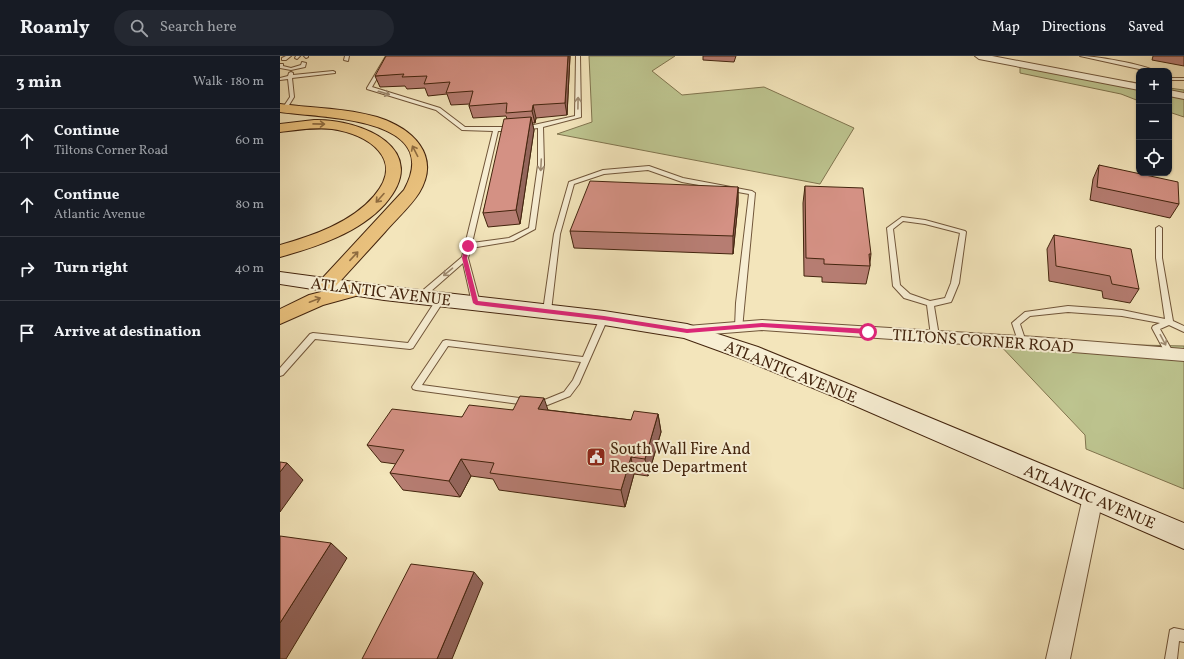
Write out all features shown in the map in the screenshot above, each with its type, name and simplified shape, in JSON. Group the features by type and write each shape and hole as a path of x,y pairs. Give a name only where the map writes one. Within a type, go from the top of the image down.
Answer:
{"highway":[{"path":"282,109 356,116 382,124 394,129 412,144 418,153 420,162 417,181 411,192 327,284"},
{"path":"280,128 320,124 337,126 362,132 373,137 387,148 393,160 394,168 388,188 379,200 359,217 319,238 280,251"},
{"path":"280,317 316,300 356,289"}],"main road":[{"name":"ATLANTIC AVENUE","path":"280,278 419,297 604,318 687,331 765,358 1184,536"}],"street":[{"path":"979,56 991,57 1136,86"},
{"path":"1172,94 1184,96"},
{"name":"TILTONS CORNER ROAD","path":"687,331 762,325 1022,342 1177,355"},
{"path":"1062,657 1093,497"}],"lane":[{"path":"284,59 289,56"},
{"path":"388,56 369,88 438,109 464,129 496,130 540,126 578,117 578,56"},
{"path":"1082,56 1102,58 1145,68"},
{"path":"281,65 280,67 303,66 304,63"},
{"path":"282,109 292,97 290,77 293,66"},
{"path":"280,78 333,72"},
{"path":"1172,78 1184,79"},
{"path":"468,246 510,240 532,229 539,187 542,142 540,126"},
{"path":"419,297 464,258 496,130"},
{"path":"547,311 557,234 571,183 603,172 649,168 682,180 752,193 740,302 739,327"},
{"path":"902,219 925,222 963,232 955,283 948,300 930,304 907,296 897,286 890,228 902,219"},
{"path":"1159,228 1159,258 1169,322"},
{"path":"464,258 476,303"},
{"path":"280,373 313,336 410,346 441,299"},
{"path":"930,304 935,336"},
{"path":"1022,342 1016,322 1028,314 1068,309 1122,313 1169,322 1184,329"},
{"path":"586,360 446,343 416,386 542,404 567,394 576,382 586,360 604,318"},
{"path":"1169,322 1156,328 1177,355"},
{"path":"1171,659 1174,634 1184,636"}],"green space":[{"path":"589,56 675,56 652,71 682,95 764,87 854,128 820,184 557,134 592,122"},
{"path":"1020,67 1136,83 1136,100 1121,94 1020,73"},
{"path":"1172,88 1184,90 1184,117 1172,113"},
{"path":"997,342 1184,346 1184,489 1086,449 1085,435"}],"building":[{"path":"386,56 568,56 565,103 533,105 532,111 506,113 507,103 469,106 473,91 446,93 450,82 424,84 427,76 402,77 404,74 375,76"},
{"path":"531,117 516,210 483,213 504,119"},
{"path":"1099,165 1136,173 1136,176 1150,176 1178,182 1179,204 1097,187"},
{"path":"590,181 738,187 733,236 570,231"},
{"path":"805,186 863,188 871,254 869,254 870,266 824,264 824,259 806,258"},
{"path":"1054,235 1131,249 1139,289 1112,284 1110,276 1056,266"},
{"path":"520,396 544,398 538,409 631,420 634,411 658,414 645,459 631,457 621,490 490,473 494,463 461,459 449,481 390,473 404,450 367,445 392,409 462,417 469,405 513,410"},
{"path":"280,462 287,463 280,472"},
{"path":"280,536 331,543 280,623"},
{"path":"411,564 474,572 437,659 362,659"}],"place":[{"name":"South Wall Fire And Rescue Department","path":"596,457"}],"route":[{"path":"468,246 464,258 476,303 604,318 687,331 762,325 868,332"}]}
